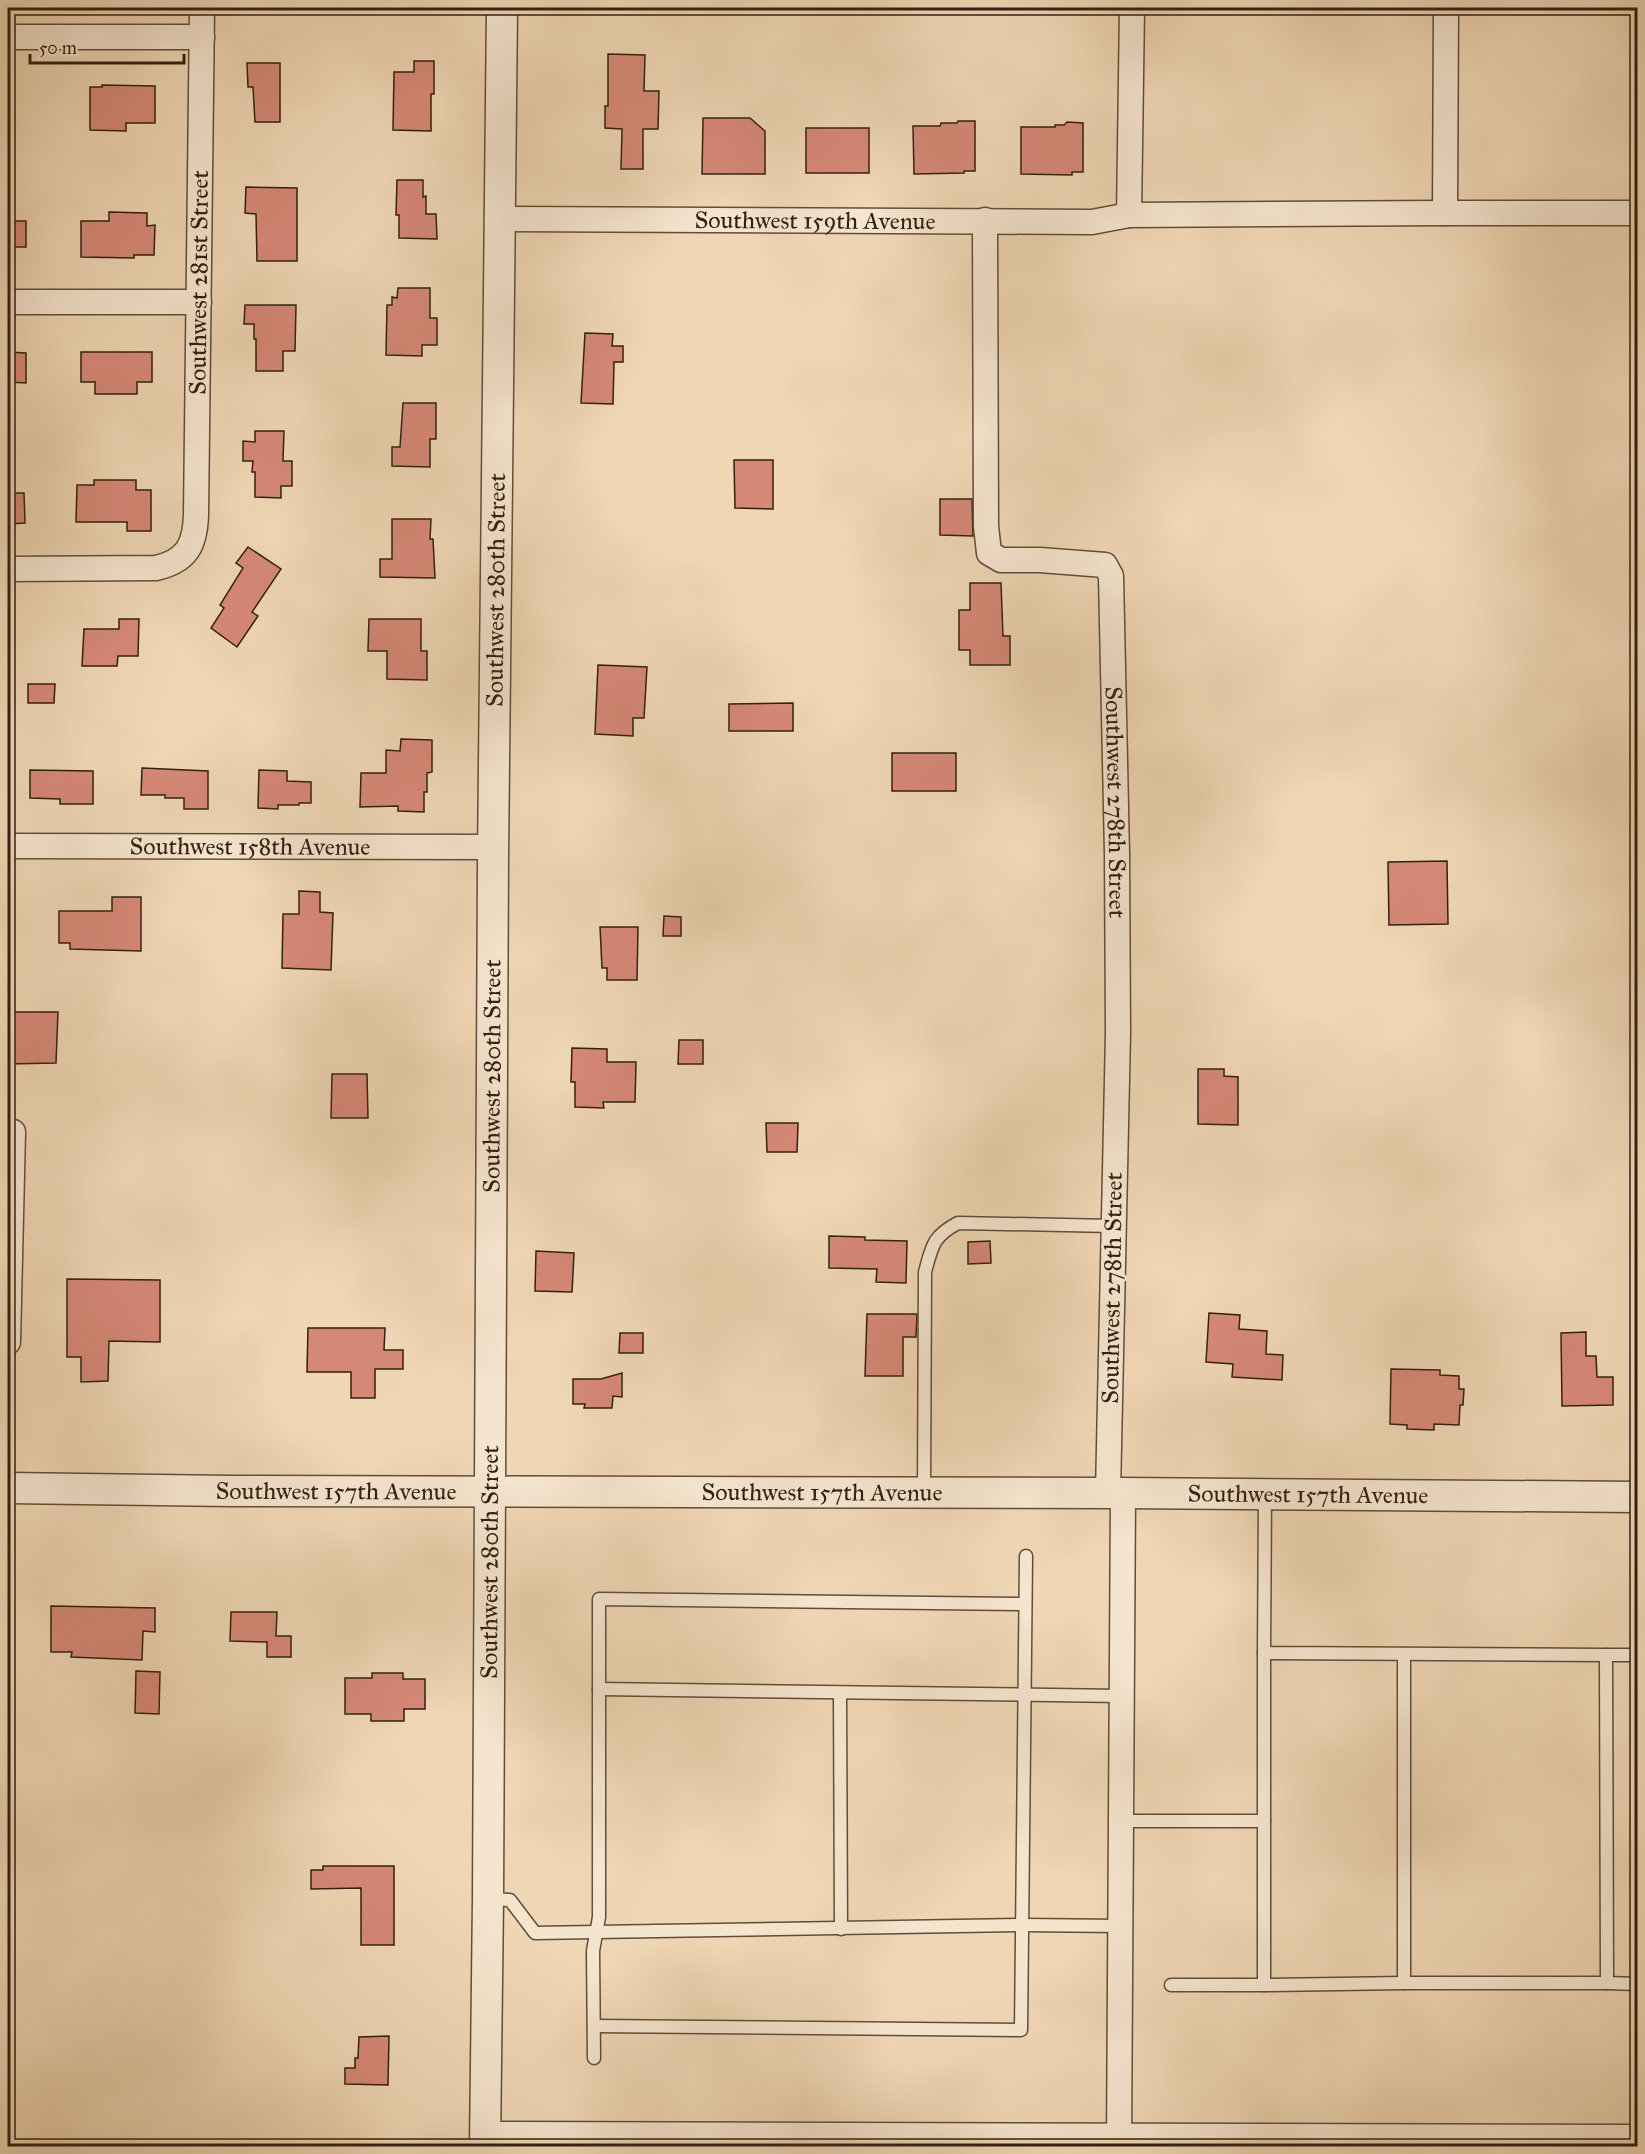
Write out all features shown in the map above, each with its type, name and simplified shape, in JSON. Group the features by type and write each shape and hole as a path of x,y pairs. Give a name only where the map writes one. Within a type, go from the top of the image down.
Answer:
{"street":[{"name":"Southwest 281st Street","path":"8,570 143,570 169,565 185,554 194,534 202,8"},
{"name":"Southwest 280th Street","path":"485,2140 493,847 502,8"},
{"path":"1129,215 1132,8"},
{"path":"1444,213 1446,8"},
{"path":"8,37 202,37"},
{"name":"Southwest 159th Avenue","path":"500,219 1092,222 1129,215 1638,213"},
{"name":"Southwest 278th Street","path":"985,220 986,526 989,553 1001,560 1062,561 1106,565 1111,576 1118,1021 1113,1226 1121,1696 1119,2141"},
{"path":"8,302 199,302"},
{"name":"Southwest 158th Avenue","path":"8,846 493,847"},
{"path":"8,1342 13,1132"},
{"name":"Southwest 157th Avenue","path":"8,1488 1638,1497"},
{"path":"485,2140 1119,2141 1638,2137"}],"lane":[{"path":"924,1492 925,1272 931,1251 941,1232 958,1223 1113,1226"},
{"path":"1264,1985 1265,1494"},
{"path":"594,2026 1021,2030 1026,1556"},
{"path":"594,2058 593,1951 599,1917 598,1599 1025,1604"},
{"path":"1264,1653 1638,1655"},
{"path":"1404,1654 1404,1983"},
{"path":"1606,1655 1607,1983"},
{"path":"599,1689 1121,1696"},
{"path":"840,1693 841,1929"},
{"path":"1120,1821 1264,1821"},
{"path":"488,1899 510,1900 535,1933 1023,1925 1120,1926"},
{"path":"1171,1985 1638,1984"}],"building":[{"path":"608,54 645,55 644,91 659,91 658,129 643,129 643,169 621,169 622,129 605,128 605,106 608,106"},
{"path":"414,61 434,61 431,131 393,130 394,72 414,72"},
{"path":"247,63 280,63 280,122 255,122 253,87 248,87"},
{"path":"102,85 155,86 155,123 126,123 126,131 90,130 90,87 102,87"},
{"path":"703,118 750,118 765,131 765,174 702,174"},
{"path":"958,121 975,121 975,171 914,174 913,126 940,126 941,123 957,123"},
{"path":"1067,122 1083,123 1083,172 1072,172 1072,175 1021,174 1021,127 1055,127 1055,125 1064,125"},
{"path":"806,128 869,128 869,173 806,173"},
{"path":"397,180 423,180 426,214 436,214 437,239 399,238 399,215 396,215"},
{"path":"246,187 297,188 297,261 257,261 256,214 245,213"},
{"path":"109,212 147,213 147,226 155,225 154,255 134,255 134,258 81,257 81,221 109,221"},
{"path":"8,221 26,221 26,247 8,247"},
{"path":"398,288 430,288 430,318 437,318 437,345 422,345 422,356 386,355 387,305 392,305 392,297 397,298"},
{"path":"245,305 296,305 295,351 283,351 283,371 256,371 254,324 244,324"},
{"path":"585,333 613,334 612,346 623,346 623,362 614,362 613,404 581,403"},
{"path":"8,352 26,353 26,383 8,382"},
{"path":"81,352 152,352 152,382 137,382 137,394 95,394 95,382 81,382"},
{"path":"403,403 436,403 436,439 430,439 430,467 392,466 392,447 400,447"},
{"path":"255,431 284,431 283,461 292,461 292,486 281,486 281,498 255,497 253,461 243,461 243,441 255,442"},
{"path":"734,460 773,460 773,509 735,508"},
{"path":"94,480 136,480 136,490 151,490 151,531 127,531 127,522 76,522 77,485 94,485"},
{"path":"8,493 24,493 25,523 8,524"},
{"path":"940,499 972,499 973,536 940,535"},
{"path":"392,519 431,519 430,539 433,539 435,578 380,577 380,559 392,559"},
{"path":"248,547 281,569 252,612 258,616 237,647 211,628 224,608 220,605 243,568 236,563"},
{"path":"970,583 1001,583 1003,636 1010,636 1010,665 970,665 970,650 959,650 959,610 970,610"},
{"path":"119,619 139,619 138,656 118,656 117,666 82,666 84,629 119,629"},
{"path":"369,619 421,619 421,651 427,651 427,680 387,679 387,651 368,651"},
{"path":"598,665 647,667 644,718 633,718 633,736 595,734"},
{"path":"28,684 55,684 54,703 28,703"},
{"path":"793,703 793,731 729,731 729,704"},
{"path":"401,739 432,740 432,772 427,773 424,812 398,811 398,806 360,807 361,773 386,773 386,750 400,751"},
{"path":"892,753 956,753 956,791 892,791"},
{"path":"142,768 208,771 208,809 184,809 184,798 141,795"},
{"path":"30,770 93,771 93,804 60,804 60,799 30,798"},
{"path":"259,770 287,771 287,781 311,782 311,803 278,805 278,809 258,808"},
{"path":"1447,861 1448,924 1389,925 1388,862"},
{"path":"299,891 320,892 320,912 333,913 331,970 282,968 283,914 299,914"},
{"path":"112,897 141,897 141,951 70,949 70,943 59,943 59,911 112,911"},
{"path":"664,916 681,917 681,936 663,936"},
{"path":"600,927 638,927 637,980 607,980 607,968 602,968"},
{"path":"8,1012 58,1012 56,1063 8,1064"},
{"path":"679,1040 703,1040 703,1064 678,1064"},
{"path":"572,1048 607,1049 607,1062 636,1062 635,1102 603,1102 604,1108 575,1107 575,1082 571,1082"},
{"path":"1198,1069 1224,1069 1224,1076 1238,1077 1238,1125 1198,1124"},
{"path":"332,1074 367,1074 368,1118 331,1118"},
{"path":"766,1123 798,1123 797,1152 767,1152"},
{"path":"829,1236 907,1241 906,1283 876,1282 877,1269 829,1268"},
{"path":"990,1241 991,1263 968,1264 968,1242"},
{"path":"536,1251 574,1253 572,1292 535,1291"},
{"path":"67,1279 160,1280 160,1342 109,1341 108,1381 81,1382 81,1357 67,1357"},
{"path":"1209,1313 1240,1315 1239,1329 1267,1331 1266,1354 1283,1355 1282,1380 1232,1377 1233,1364 1206,1362"},
{"path":"867,1314 917,1314 916,1337 903,1337 903,1376 865,1376"},
{"path":"308,1328 385,1328 384,1350 403,1350 403,1369 375,1369 375,1398 351,1398 351,1372 307,1372"},
{"path":"1586,1332 1586,1356 1596,1356 1597,1377 1613,1377 1613,1405 1562,1406 1561,1333"},
{"path":"620,1333 643,1333 643,1353 619,1353"},
{"path":"1391,1369 1440,1370 1440,1375 1459,1376 1459,1389 1464,1389 1459,1425 1434,1424 1434,1430 1407,1429 1407,1425 1390,1424"},
{"path":"622,1373 622,1397 613,1396 612,1408 584,1408 585,1404 573,1404 573,1379 601,1379"},
{"path":"51,1606 155,1608 155,1632 143,1631 142,1660 71,1657 72,1652 51,1652"},
{"path":"231,1612 277,1612 276,1636 291,1636 291,1657 267,1657 267,1642 230,1641"},
{"path":"136,1671 160,1672 159,1714 135,1713"},
{"path":"372,1673 403,1673 403,1679 425,1679 425,1709 404,1709 404,1721 371,1721 371,1714 345,1714 345,1678 372,1678"},
{"path":"323,1866 394,1866 394,1945 361,1945 361,1888 311,1889 311,1870 323,1870"},
{"path":"389,2036 388,2085 345,2084 345,2068 355,2068 355,2058 358,2058 359,2037"}]}
